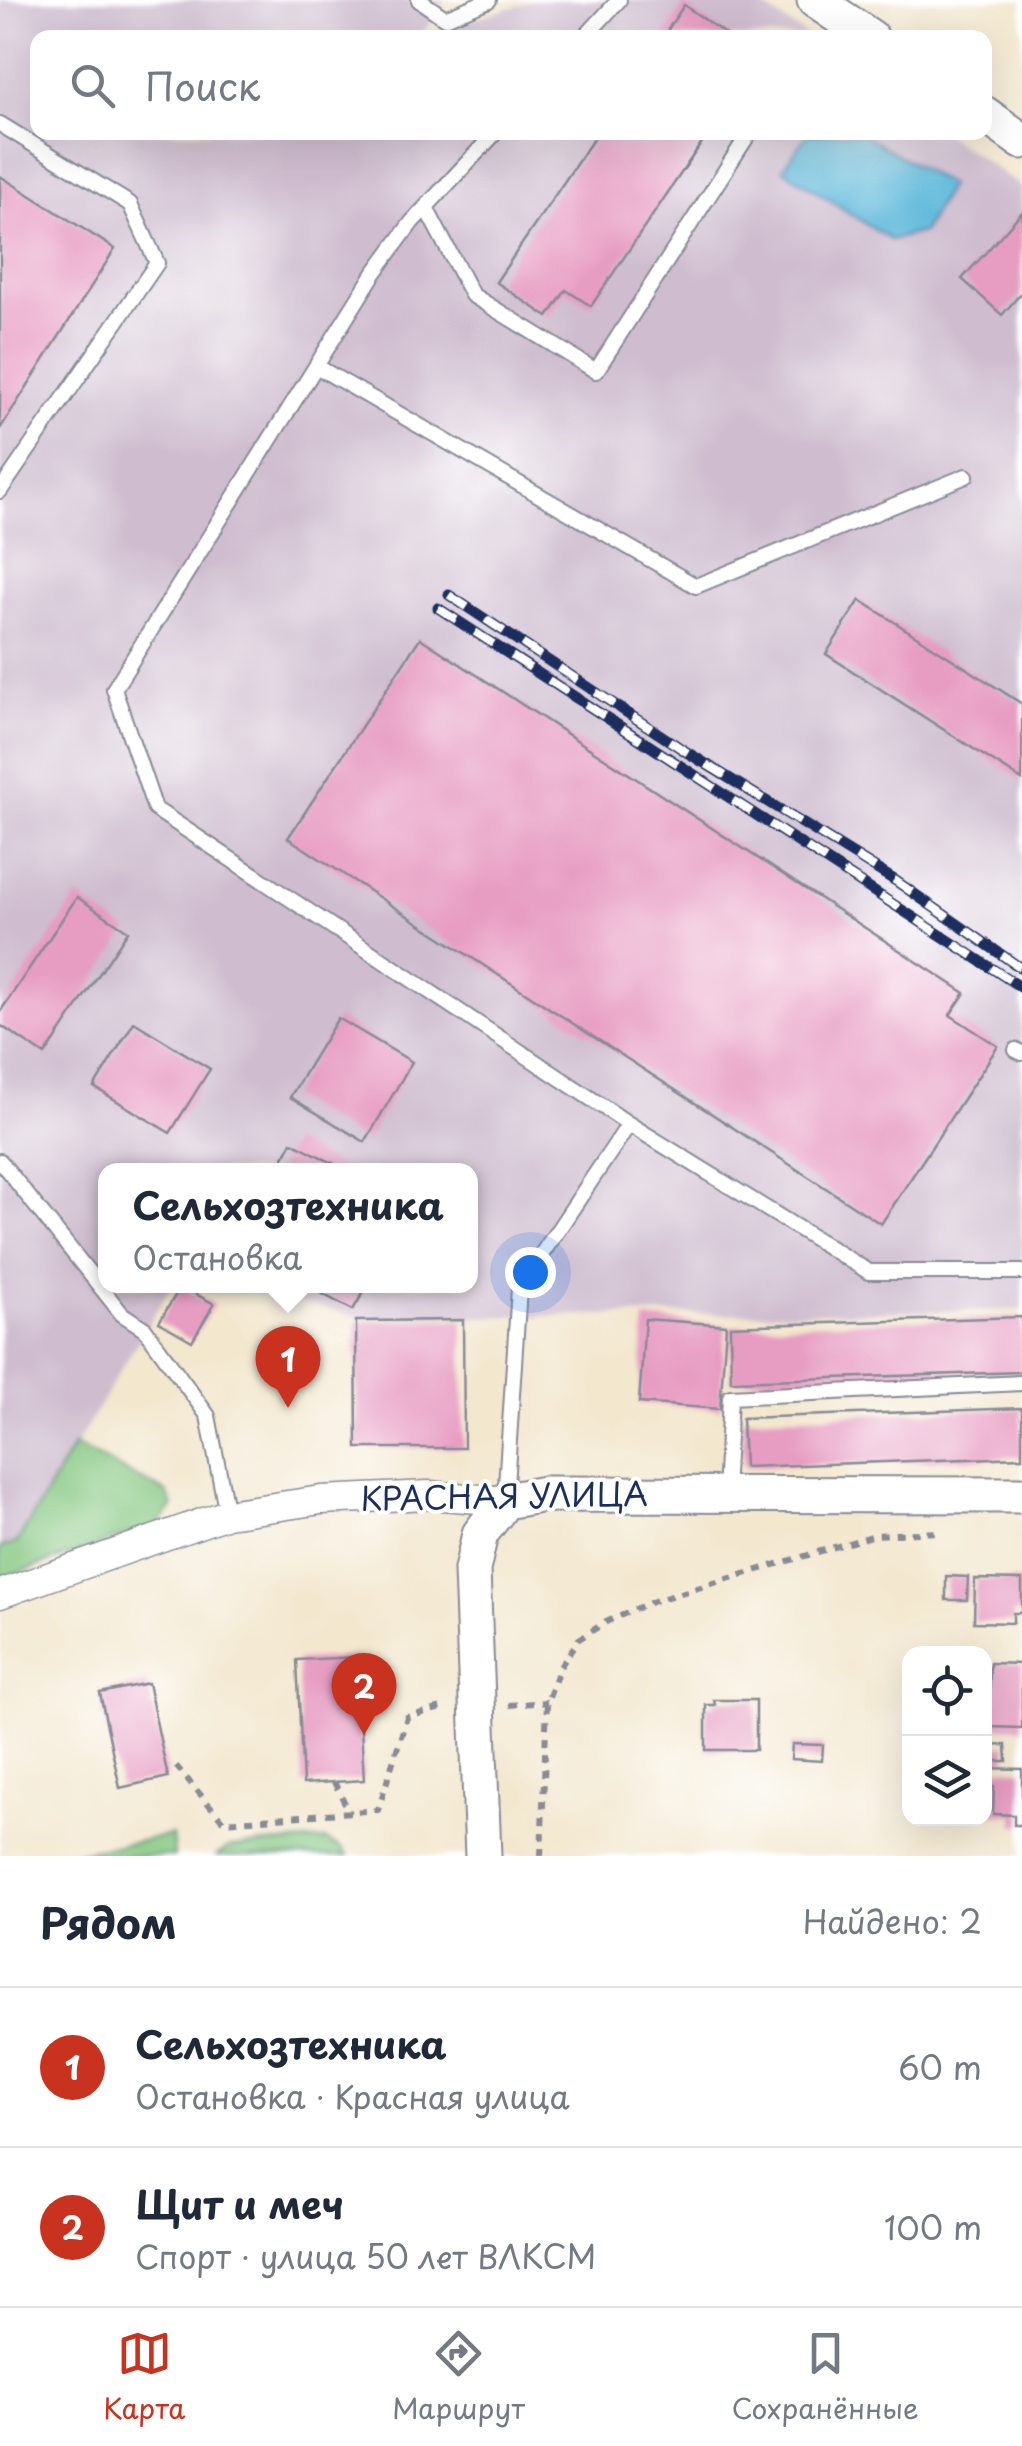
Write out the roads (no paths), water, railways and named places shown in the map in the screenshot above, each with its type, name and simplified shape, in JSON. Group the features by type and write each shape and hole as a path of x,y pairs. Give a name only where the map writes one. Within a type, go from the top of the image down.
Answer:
{"street":[{"path":"815,0 859,30"},
{"path":"992,120 1022,141"},
{"name":"КРАСНАЯ УЛИЦА","path":"0,1594 227,1514 321,1500 429,1496 506,1501 544,1494 1022,1496"},
{"path":"483,1856 472,1570 480,1534 506,1501"}],"lane":[{"path":"418,0 445,18 489,0"},
{"path":"592,30 620,0"},
{"path":"0,124 130,204 157,263 0,491"},
{"path":"489,140 426,208 373,275 114,689 155,810 629,1124 869,1272 1022,1272"},
{"path":"426,208 472,295 596,372 745,140"},
{"path":"316,366 696,586 966,476"},
{"path":"506,1501 519,1288 629,1124"},
{"path":"0,1161 98,1284"},
{"path":"105,1293 122,1314 145,1330 208,1416 227,1514"},
{"path":"724,1496 730,1397 1022,1383"}],"water":[{"path":"803,140 873,140 949,185 923,232 890,240 783,169"}],"railway":[{"path":"449,595 685,751 896,881 1022,969"},
{"path":"438,608 1022,988"}],"place":[{"name":"Сельхозтехника","path":"288,1408"},
{"name":"Щит и меч","path":"364,1735"}]}
